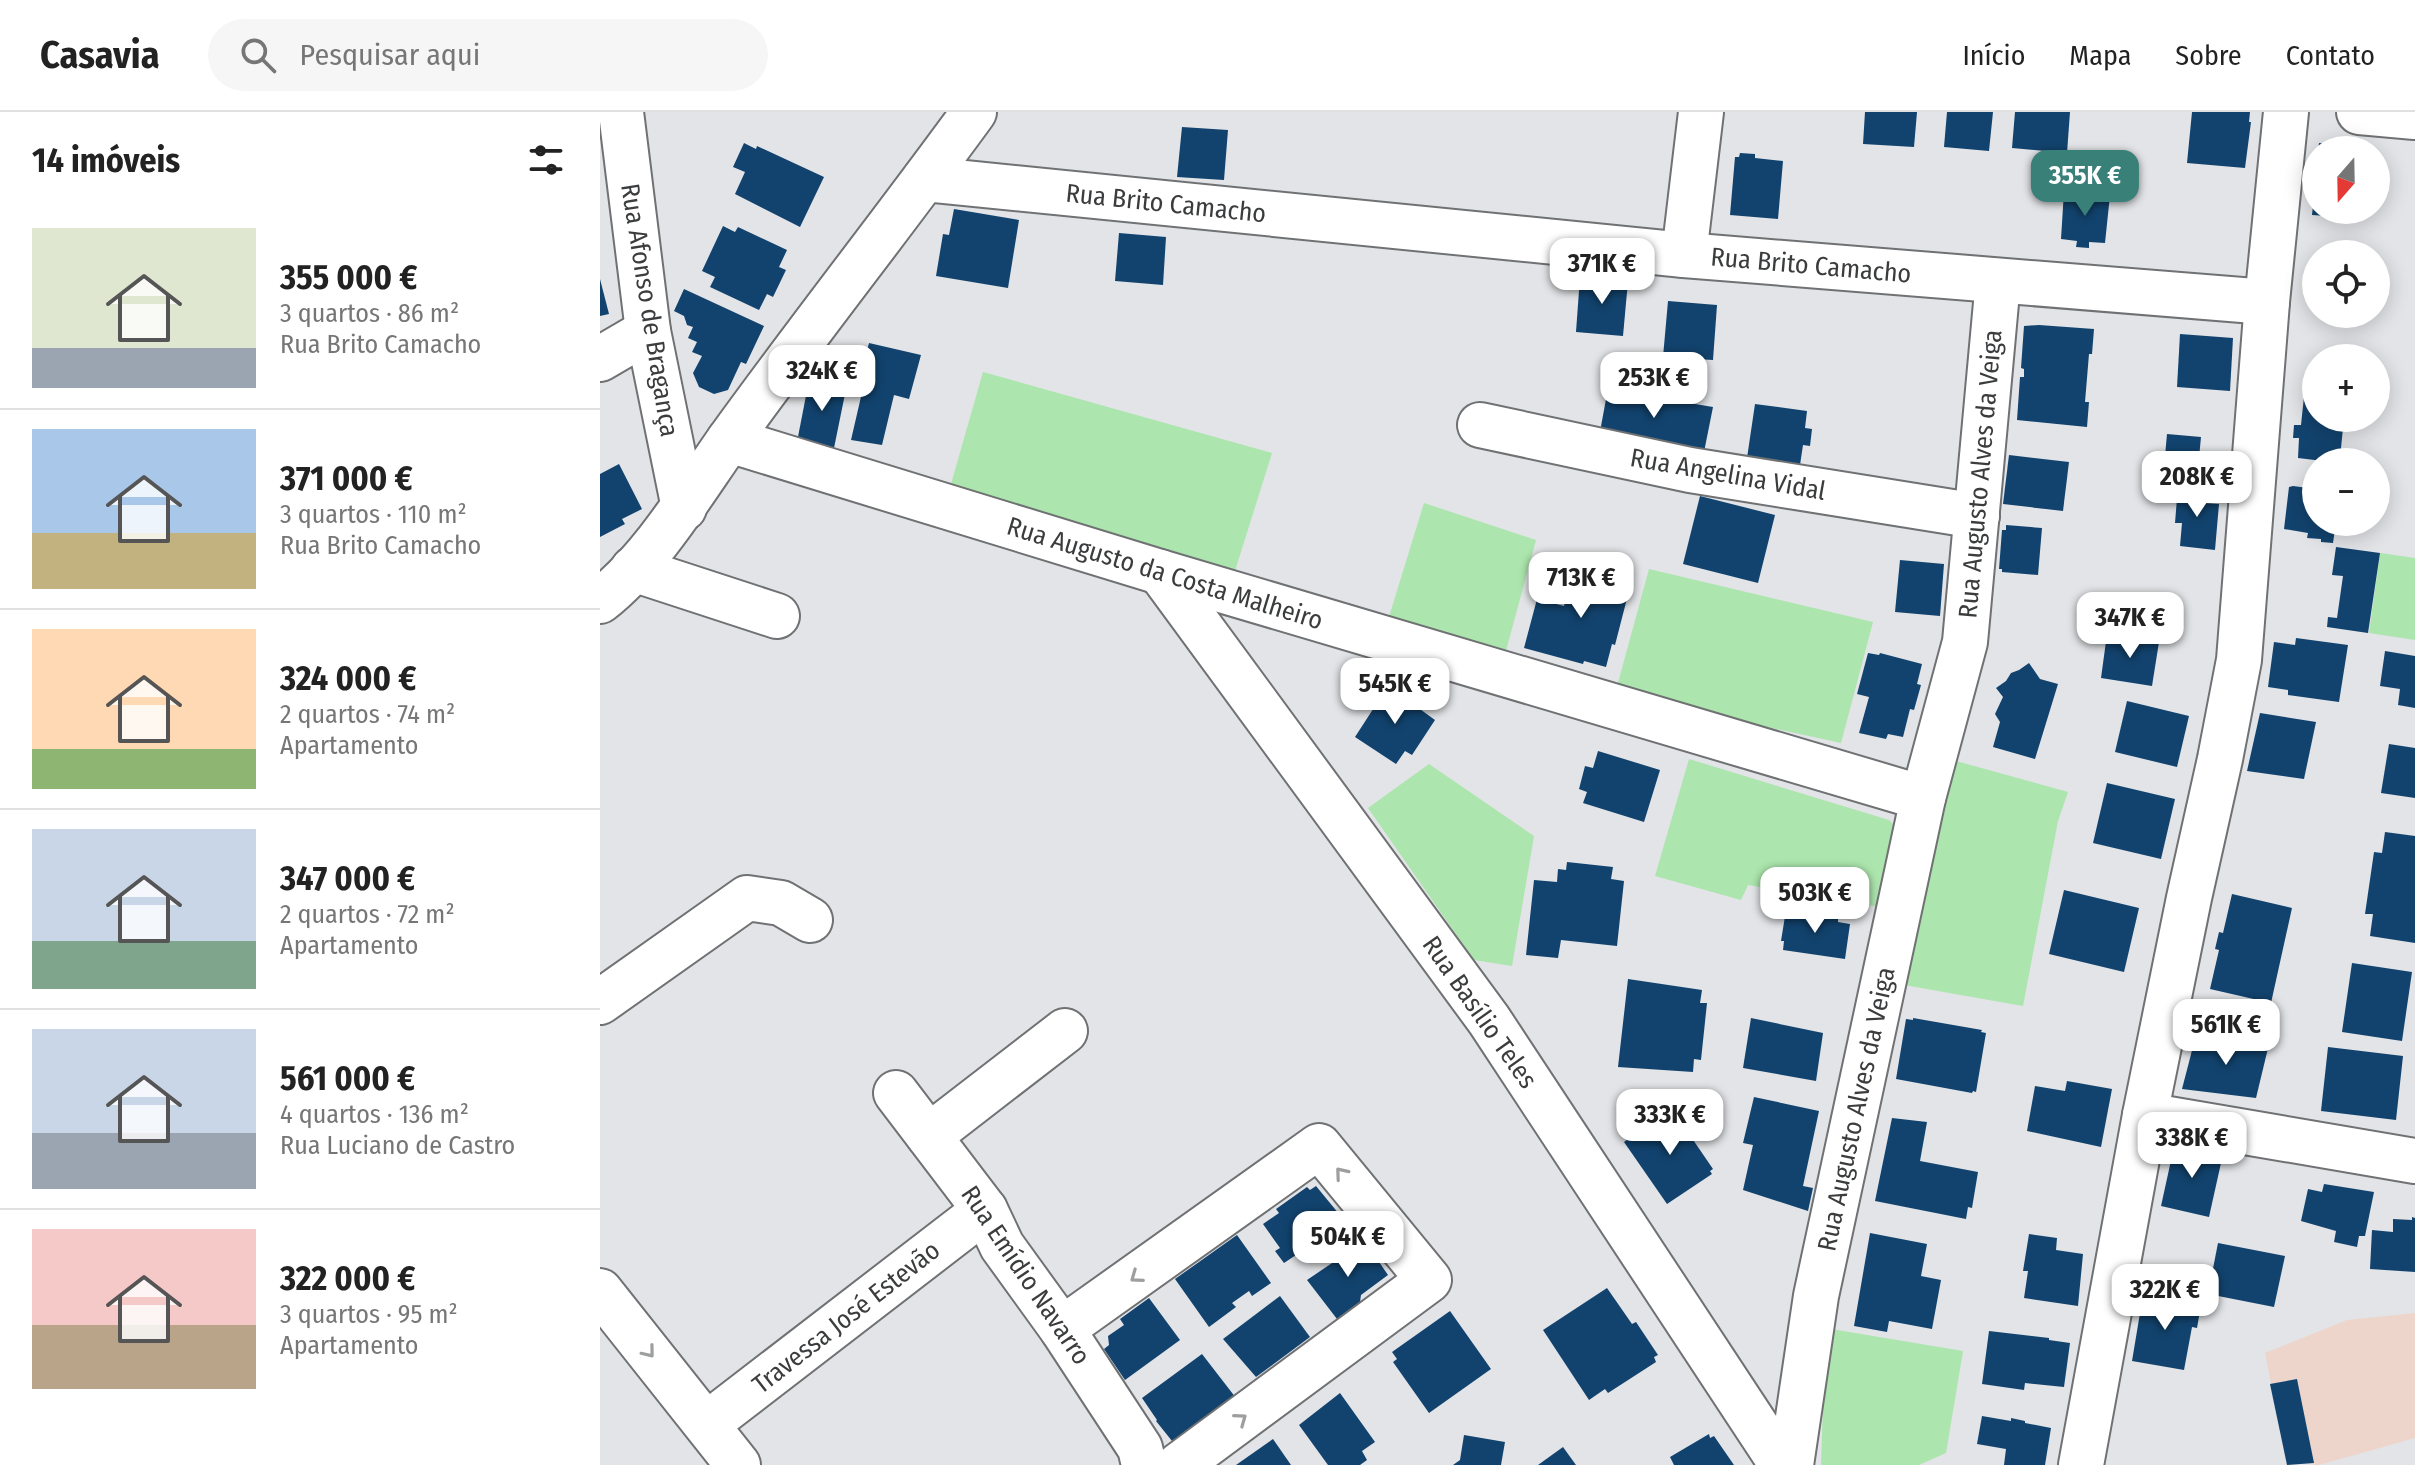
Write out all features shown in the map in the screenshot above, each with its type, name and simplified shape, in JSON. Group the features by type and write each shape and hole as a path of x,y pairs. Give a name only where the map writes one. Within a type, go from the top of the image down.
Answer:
{"street":[{"name":"Rua Afonso de Bragança","path":"621,112 648,331 684,508"},
{"path":"600,601 617,588 684,508 729,440 974,112"},
{"path":"1684,255 1701,112"},
{"path":"2081,1465 2145,1115 2239,660 2267,302 2286,112"},
{"path":"2359,112 2415,117"},
{"name":"Rua Brito Camacho","path":"925,179 1684,255 2267,302"},
{"name":"Rua Augusto Alves da Veiga","path":"1791,1465 1816,1296 1923,798 1965,642 1998,281"},
{"path":"600,359 648,331"},
{"name":"Rua Angelina Vidal","path":"1480,425 1690,470 1977,516"},
{"name":"Rua Augusto da Costa Malheiro","path":"729,440 1160,572 1923,798"},
{"path":"633,569 777,616"},
{"name":"Rua Basílio Teles","path":"1160,572 1489,1020 1782,1465"},
{"path":"600,1002 747,898 781,903 810,920"},
{"path":"929,1136 1065,1031"},
{"name":"Rua Emídio Navarro","path":"896,1093 985,1210 1002,1246 1062,1329 1140,1448 1144,1465"},
{"path":"2145,1115 2415,1161"},
{"path":"1062,1329 1319,1146 1429,1280 1179,1465"},
{"name":"Travessa José Estevão","path":"707,1424 985,1210"},
{"path":"600,1291 738,1465"}],"shaded area":[{"path":"2415,1313 2415,1438 2319,1465 2287,1465 2265,1353 2347,1320"}],"green space":[{"path":"983,372 1272,453 1235,571 949,491"},
{"path":"1424,503 1536,540 1504,658 1388,620"},
{"path":"2380,553 2415,558 2415,640 2369,633"},
{"path":"1649,569 1873,622 1841,743 1615,694"},
{"path":"1689,759 1889,820 1896,833 1880,907 1748,885 1741,900 1655,876"},
{"path":"1956,761 2068,792 2058,821 2023,1006 1904,985 1929,878 1925,872"},
{"path":"1429,764 1534,836 1512,966 1474,960 1368,808"},
{"path":"1831,1329 1963,1351 1946,1453 1919,1465 1821,1465 1823,1404"}],"building":[{"path":"1865,112 1917,112 1914,147 1863,144"},
{"path":"1947,112 1993,112 1989,151 1944,147"},
{"path":"2015,112 2070,112 2067,153 2012,148"},
{"path":"2192,112 2250,112 2245,168 2187,163"},
{"path":"1182,127 1228,130 1224,180 1177,177"},
{"path":"744,143 824,177 800,227 735,194 745,172 733,167"},
{"path":"1740,153 1783,161 1778,219 1730,215 1735,157 1739,157"},
{"path":"2064,191 2110,195 2105,243 2089,242 2089,248 2076,247 2077,241 2061,239"},
{"path":"954,209 1019,220 1008,288 936,276 943,234 949,235"},
{"path":"723,226 735,232 738,227 787,250 779,267 786,270 773,297 767,294 759,310 710,287 715,277 702,271"},
{"path":"1119,233 1166,237 1163,285 1115,281"},
{"path":"1580,277 1628,281 1623,336 1576,332"},
{"path":"600,279 609,314 600,316"},
{"path":"684,289 764,326 746,364 741,362 728,390 714,394 699,387 693,373 702,356 692,352 697,342 688,338 693,327 687,325 684,316 674,311"},
{"path":"1668,301 1717,305 1713,360 1663,357"},
{"path":"2024,326 2094,329 2085,402 2089,402 2087,427 2017,420 2020,377 2024,377 2024,369 2021,368"},
{"path":"2180,334 2233,338 2230,391 2177,387"},
{"path":"869,343 921,355 909,399 894,395 882,445 851,440 863,388 858,386"},
{"path":"810,375 847,384 833,453 797,442"},
{"path":"1609,383 1660,393 1659,398 1713,407 1704,452 1599,437"},
{"path":"1755,404 1807,411 1805,428 1812,429 1810,446 1803,445 1800,465 1747,458"},
{"path":"2302,416 2302,432 2343,432 2341,448 2302,448 2302,458 2298,458 2299,438 2293,438 2294,425 2301,425"},
{"path":"2167,434 2201,437 2199,458 2206,459 2206,471 2164,467"},
{"path":"2009,455 2069,462 2063,511 2003,504"},
{"path":"619,464 642,509 622,519 625,524 600,537 600,474"},
{"path":"2178,486 2205,489 2204,503 2219,504 2215,550 2180,546 2182,523 2175,523"},
{"path":"2289,487 2302,487 2302,532 2284,529"},
{"path":"1700,496 1775,515 1758,583 1683,564"},
{"path":"2006,525 2042,528 2038,575 2002,572 1999,569 2002,530 2006,530"},
{"path":"2307,536 2334,536 2333,543"},
{"path":"2336,547 2380,553 2368,633 2327,627 2328,617 2337,618 2343,576 2332,575"},
{"path":"1900,560 1944,564 1940,616 1895,612"},
{"path":"1574,567 1631,583 1606,667 1524,648 1537,599 1564,606"},
{"path":"2107,634 2159,642 2152,686 2101,678"},
{"path":"2296,638 2348,645 2339,702 2288,695 2288,690 2268,687 2274,642 2295,645"},
{"path":"2385,651 2415,656 2415,708 2398,705 2400,689 2380,686"},
{"path":"1868,653 1922,664 1917,684 1921,685 1914,710 1910,709 1903,737 1888,734 1886,739 1859,733 1869,697 1857,694"},
{"path":"2029,663 2040,679 2058,684 2035,759 1993,747 2000,722 1995,714 2003,697 1996,688 2011,673"},
{"path":"1388,686 1435,720 1412,755 1405,751 1396,764 1355,737"},
{"path":"2127,701 2189,716 2177,767 2115,752"},
{"path":"2260,713 2316,722 2304,779 2247,771"},
{"path":"2389,744 2415,748 2415,798 2381,793"},
{"path":"1598,751 1660,770 1644,822 1583,803 1587,792 1579,789 1585,766 1593,768"},
{"path":"2107,783 2175,799 2161,859 2093,843"},
{"path":"2385,832 2415,836 2415,943 2370,936 2373,914 2365,914 2374,852 2382,853"},
{"path":"1567,862 1613,867 1611,879 1624,881 1617,946 1561,940 1558,958 1526,955 1534,880 1557,882 1558,869 1566,870"},
{"path":"2064,890 2139,908 2124,972 2049,954"},
{"path":"2232,894 2292,908 2271,1003 2210,989 2219,950 2215,949 2219,932 2223,933"},
{"path":"1786,910 1838,918 1838,922 1850,924 1845,959 1783,950 1784,941 1781,941"},
{"path":"2352,963 2412,972 2402,1041 2342,1032"},
{"path":"1628,979 1702,990 1700,1003 1707,1003 1701,1060 1694,1059 1693,1072 1618,1067"},
{"path":"1751,1018 1823,1033 1816,1081 1743,1068"},
{"path":"1906,1019 1986,1033 1976,1092 1896,1079"},
{"path":"2196,1035 2269,1044 2256,1098 2182,1089"},
{"path":"2328,1047 2403,1056 2396,1120 2321,1111"},
{"path":"2067,1081 2112,1089 2101,1147 2027,1131 2035,1086 2065,1091"},
{"path":"1754,1097 1819,1111 1803,1186 1813,1188 1808,1211 1743,1190 1753,1145 1743,1143"},
{"path":"1672,1109 1713,1169 1710,1171 1712,1174 1667,1204 1624,1142"},
{"path":"1892,1118 1927,1122 1920,1161 1978,1172 1972,1208 1968,1207 1966,1219 1875,1201"},
{"path":"2175,1142 2223,1154 2209,1217 2161,1206"},
{"path":"2324,1184 2374,1192 2365,1236 2359,1236 2357,1247 2334,1242 2336,1231 2301,1221 2308,1189 2322,1192"},
{"path":"1316,1186 1344,1220 1284,1263 1275,1251 1280,1248 1263,1224 1279,1213 1276,1209 1307,1187 1310,1190"},
{"path":"2412,1217 2415,1218 2415,1272 2370,1269 2372,1230 2393,1232 2393,1219 2412,1220"},
{"path":"1870,1233 1927,1244 1921,1276 1941,1280 1932,1329 1889,1321 1887,1332 1854,1326"},
{"path":"2029,1234 2057,1238 2056,1250 2083,1254 2078,1306 2024,1298 2028,1271 2023,1271"},
{"path":"1237,1235 1271,1283 1252,1296 1249,1291 1232,1303 1236,1307 1209,1327 1175,1279"},
{"path":"1366,1240 1388,1275 1361,1295 1360,1302 1337,1319 1307,1280"},
{"path":"2218,1243 2285,1256 2274,1307 2208,1294"},
{"path":"1607,1288 1632,1324 1636,1322 1658,1355 1654,1357 1656,1362 1608,1393 1605,1389 1589,1400 1543,1330"},
{"path":"2143,1295 2201,1305 2197,1328 2192,1327 2184,1370 2132,1361"},
{"path":"1280,1296 1310,1337 1256,1377 1223,1339"},
{"path":"1149,1298 1180,1340 1125,1380 1104,1349 1109,1345 1108,1336 1124,1325 1120,1319"},
{"path":"1450,1311 1491,1369 1429,1413 1393,1362 1397,1359 1392,1352"},
{"path":"1989,1331 2070,1343 2064,1387 2025,1383 2024,1390 1982,1384"},
{"path":"1202,1354 1236,1398 1172,1441 1142,1398"},
{"path":"2297,1379 2314,1463 2287,1465 2270,1384"},
{"path":"1340,1393 1375,1442 1362,1451 1367,1460 1360,1465 1328,1465 1299,1425"},
{"path":"1982,1416 2011,1421 2011,1418 2051,1428 2045,1465 2004,1465 2006,1449 1977,1444"},
{"path":"1709,1434 1710,1438 1714,1436 1734,1465 1674,1465 1670,1457"},
{"path":"1464,1435 1505,1442 1501,1465 1453,1465 1460,1460"},
{"path":"1273,1439 1291,1465 1236,1465"},
{"path":"1563,1447 1576,1465 1538,1465"}]}
